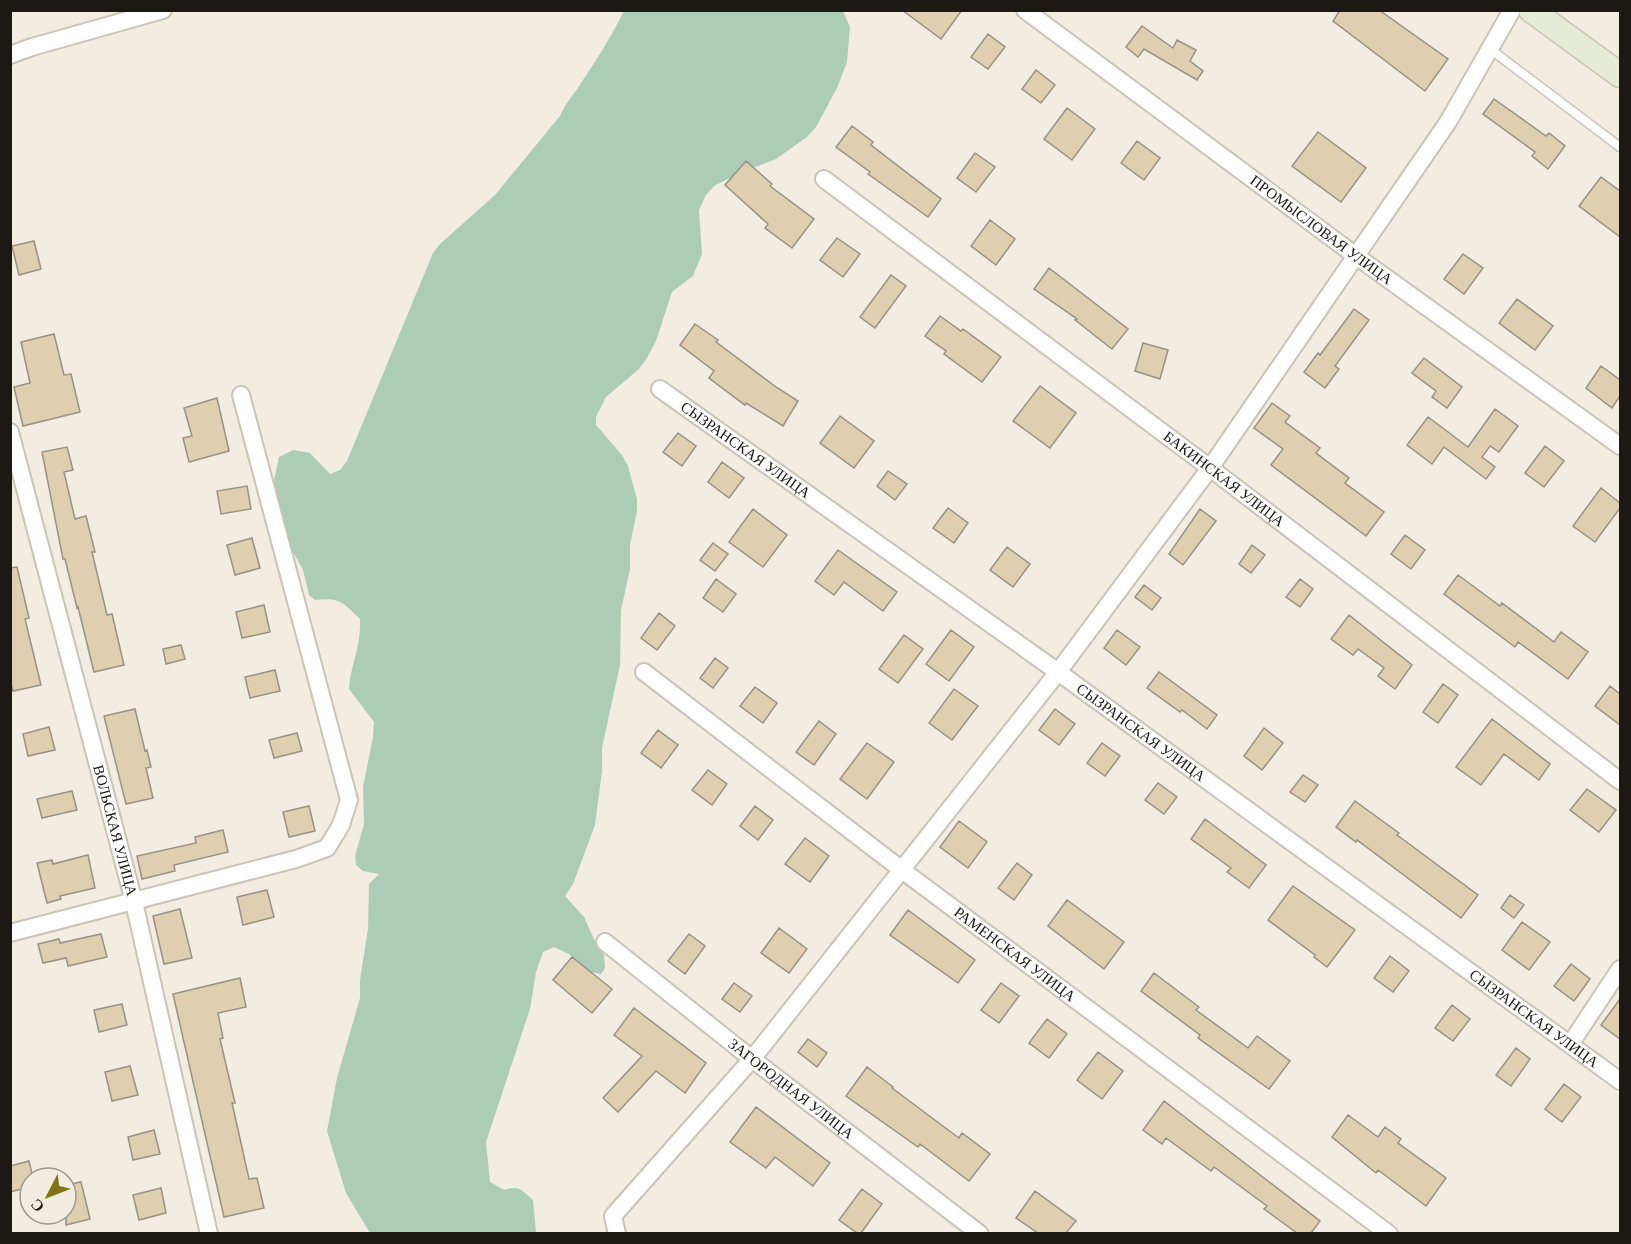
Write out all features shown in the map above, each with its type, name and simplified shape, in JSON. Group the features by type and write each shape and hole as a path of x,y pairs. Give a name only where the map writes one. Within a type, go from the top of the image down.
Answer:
{"street":[{"path":"10,55 163,10"},
{"name":"ПРОМЫСЛОВАЯ УЛИЦА","path":"1025,10 1356,256 1620,446"},
{"path":"617,1233 613,1216 752,1059 1058,672 1210,468 1448,122 1512,10"},
{"path":"1531,10 1620,75"},
{"name":"БАКИНСКАЯ УЛИЦА","path":"825,179 1210,468 1620,781"},
{"name":"СЫЗРАНСКАЯ УЛИЦА","path":"660,389 1058,672 1571,1043 1620,1081"},
{"path":"10,933 296,860 327,848 341,825 349,800 241,395"},
{"name":"ВОЛЬСКАЯ УЛИЦА","path":"10,432 134,902 209,1233"},
{"name":"РАМЕНСКАЯ УЛИЦА","path":"644,672 902,870 1389,1233"},
{"name":"ЗАГОРОДНАЯ УЛИЦА","path":"605,942 752,1059 980,1233"},
{"path":"1571,1043 1620,969"}],"lane":[{"path":"1490,50 1620,147"}],"green space":[{"path":"624,11 843,11 850,27 847,62 837,88 816,127 807,137 776,159 714,186 706,195 699,210 702,254 693,276 672,292 656,341 647,358 639,369 606,397 596,417 596,425 622,455 628,466 637,499 637,511 630,545 630,569 621,610 620,665 602,748 602,771 595,825 573,884 565,896 584,917 597,946 604,955 605,968 601,974 590,972 569,954 554,947 543,952 536,972 530,1009 486,1142 490,1182 504,1190 520,1189 533,1200 536,1233 370,1233 346,1193 327,1131 337,1078 360,998 360,980 368,929 369,884 379,874 363,871 356,865 355,856 364,824 363,787 374,722 349,689 359,639 360,619 341,602 331,599 315,600 309,595 303,570 282,532 272,491 279,457 293,450 310,453 330,474 340,470 347,461 433,253 495,195 560,116"}],"building":[{"path":"902,10 962,10 941,39"},
{"path":"1340,10 1379,10 1448,59 1425,91 1333,21"},
{"path":"1142,26 1173,48 1177,40 1196,50 1190,61 1203,71 1197,80 1144,49 1138,57 1126,47"},
{"path":"988,34 1005,47 988,69 971,57"},
{"path":"1036,70 1055,85 1041,103 1022,89"},
{"path":"1494,99 1546,136 1549,133 1565,146 1548,169 1532,156 1535,152 1483,114"},
{"path":"1067,108 1095,129 1072,160 1044,139"},
{"path":"852,126 873,142 871,145 941,199 928,217 868,174 870,172 836,147"},
{"path":"1318,132 1366,168 1341,202 1292,166"},
{"path":"1137,141 1160,158 1144,180 1121,163"},
{"path":"975,153 995,167 976,192 957,178"},
{"path":"746,161 772,184 770,186 814,219 792,248 765,228 768,224 725,185"},
{"path":"1601,177 1620,191 1620,237 1579,206"},
{"path":"990,220 1015,239 996,265 971,246"},
{"path":"837,238 860,254 843,277 820,260"},
{"path":"34,241 41,269 19,275 12,246"},
{"path":"1463,254 1483,268 1464,294 1444,279"},
{"path":"1049,268 1128,329 1112,349 1075,320 1077,319 1034,289"},
{"path":"891,275 906,286 875,328 860,317"},
{"path":"1517,299 1553,326 1535,350 1499,323"},
{"path":"1354,309 1369,320 1335,366 1339,369 1325,388 1304,372 1318,353 1320,355"},
{"path":"940,316 961,331 963,329 1001,357 982,382 944,354 946,351 925,336"},
{"path":"695,324 776,387 798,401 783,426 746,403 745,405 709,378 714,371 680,345"},
{"path":"54,334 64,375 71,374 80,412 23,426 14,387 30,383 21,342"},
{"path":"1143,343 1168,350 1160,379 1135,371"},
{"path":"1424,358 1462,387 1447,408 1432,397 1436,391 1412,373"},
{"path":"1601,366 1620,380 1620,396 1612,408 1586,388"},
{"path":"1040,386 1076,413 1050,448 1013,421"},
{"path":"217,398 229,451 189,462 183,438 192,436 184,408"},
{"path":"1272,403 1290,416 1285,422 1320,448 1316,453 1349,478 1345,483 1384,512 1366,536 1271,465 1283,449 1254,428"},
{"path":"1495,409 1518,426 1499,452 1490,446 1482,457 1495,467 1486,479 1444,447 1432,464 1407,445 1428,417 1468,447"},
{"path":"840,416 874,441 854,468 820,443"},
{"path":"678,433 696,446 682,466 663,452"},
{"path":"1545,446 1564,461 1544,487 1525,473"},
{"path":"67,447 73,470 64,472 75,519 86,516 107,615 112,614 124,665 94,672 65,559 63,559 42,452"},
{"path":"722,462 744,478 729,498 708,482"},
{"path":"888,471 907,484 895,500 877,486"},
{"path":"247,486 251,509 221,514 217,491"},
{"path":"1601,488 1620,503 1620,508 1595,542 1573,526"},
{"path":"948,508 968,523 954,543 933,528"},
{"path":"753,509 787,535 763,567 729,542"},
{"path":"1200,509 1216,521 1183,565 1169,554"},
{"path":"1405,535 1425,550 1411,569 1391,554"},
{"path":"252,538 260,568 235,575 227,545"},
{"path":"713,543 728,554 715,571 700,560"},
{"path":"1252,545 1265,555 1251,573 1239,564"},
{"path":"1007,547 1030,564 1013,587 990,570"},
{"path":"838,550 897,592 883,611 844,582 834,595 815,581"},
{"path":"17,567 29,618 25,619 41,685 13,691 10,681 10,568"},
{"path":"1458,575 1500,606 1502,603 1554,642 1561,632 1588,652 1568,679 1518,642 1515,647 1444,594"},
{"path":"716,579 736,594 723,612 703,598"},
{"path":"1300,579 1313,589 1300,607 1286,597"},
{"path":"1144,585 1161,598 1152,610 1135,597"},
{"path":"264,605 270,632 242,638 236,612"},
{"path":"659,613 675,626 657,650 641,638"},
{"path":"1349,615 1412,665 1395,689 1378,676 1384,668 1358,649 1353,655 1331,639"},
{"path":"951,630 974,647 949,681 926,664"},
{"path":"1117,630 1140,647 1126,665 1104,648"},
{"path":"904,635 923,649 898,683 879,669"},
{"path":"181,645 185,659 166,664 163,649"},
{"path":"715,658 728,668 713,688 700,678"},
{"path":"275,670 280,691 250,698 245,677"},
{"path":"1159,672 1217,715 1207,729 1147,688"},
{"path":"1443,684 1458,695 1438,723 1423,712"},
{"path":"1610,686 1620,694 1620,725 1595,706"},
{"path":"755,687 777,703 763,723 740,706"},
{"path":"954,689 978,706 952,740 929,723"},
{"path":"135,709 151,767 146,768 153,798 126,804 104,716"},
{"path":"1055,709 1075,724 1059,745 1039,730"},
{"path":"1492,719 1550,764 1539,780 1504,754 1481,785 1456,767"},
{"path":"819,721 836,734 814,765 796,752"},
{"path":"49,727 55,750 28,756 23,734"},
{"path":"1264,728 1283,743 1262,770 1244,756"},
{"path":"658,730 678,745 661,768 641,753"},
{"path":"297,733 302,751 274,758 269,740"},
{"path":"867,743 894,762 867,799 840,779"},
{"path":"1102,743 1120,756 1105,776 1087,763"},
{"path":"708,770 727,784 712,805 692,790"},
{"path":"1303,775 1318,785 1305,802 1290,792"},
{"path":"1158,783 1177,797 1164,814 1145,800"},
{"path":"1587,789 1616,810 1599,832 1570,810"},
{"path":"72,791 77,810 42,818 37,799"},
{"path":"1355,801 1478,895 1461,918 1357,840 1356,842 1336,827"},
{"path":"309,806 315,831 289,837 283,812"},
{"path":"755,806 773,820 758,840 740,826"},
{"path":"1205,819 1266,865 1249,888 1227,872 1231,868 1191,839"},
{"path":"959,821 987,842 968,868 940,847"},
{"path":"223,830 228,852 174,865 175,871 142,879 137,856 196,843 195,837"},
{"path":"805,838 829,856 810,882 785,864"},
{"path":"88,855 95,888 60,896 61,899 47,903 37,863 52,860 53,864"},
{"path":"1017,863 1032,875 1014,900 998,888"},
{"path":"1293,886 1355,930 1327,967 1314,957 1315,955 1268,920"},
{"path":"267,890 274,917 243,925 237,897"},
{"path":"1510,895 1524,905 1514,918 1501,908"},
{"path":"1067,900 1124,942 1104,969 1048,926"},
{"path":"180,909 192,958 164,964 153,916"},
{"path":"908,910 975,960 958,983 890,935"},
{"path":"1522,922 1550,942 1529,970 1502,950"},
{"path":"779,928 807,949 789,973 761,953"},
{"path":"101,934 107,957 68,966 66,958 43,963 38,944 59,939 60,943"},
{"path":"689,934 705,946 685,974 668,961"},
{"path":"1390,956 1409,971 1393,992 1374,978"},
{"path":"572,957 612,989 592,1013 553,980"},
{"path":"1571,964 1590,979 1574,1001 1554,986"},
{"path":"1154,973 1199,1007 1196,1010 1248,1048 1257,1036 1290,1061 1269,1089 1198,1038 1200,1035 1141,991"},
{"path":"240,978 246,1007 218,1013 223,1038 220,1039 249,1179 257,1178 264,1208 224,1217 173,994"},
{"path":"734,983 752,996 740,1012 722,999"},
{"path":"1001,983 1019,996 999,1023 981,1010"},
{"path":"1620,999 1620,1039 1601,1025"},
{"path":"122,1004 127,1025 99,1032 94,1010"},
{"path":"1452,1005 1470,1019 1453,1041 1435,1028"},
{"path":"634,1008 706,1063 685,1093 656,1071 618,1112 603,1098 642,1056 614,1035"},
{"path":"1047,1019 1067,1034 1049,1058 1029,1043"},
{"path":"808,1039 827,1053 817,1067 798,1052"},
{"path":"1516,1048 1530,1059 1511,1086 1496,1075"},
{"path":"1098,1052 1123,1071 1102,1099 1077,1080"},
{"path":"130,1066 138,1095 112,1101 105,1072"},
{"path":"867,1067 959,1138 962,1133 990,1154 969,1181 920,1144 918,1147 846,1096"},
{"path":"1564,1084 1581,1097 1562,1122 1545,1109"},
{"path":"1164,1101 1320,1221 1311,1233 1297,1233 1264,1209 1267,1206 1214,1167 1211,1171 1166,1138 1162,1144 1143,1130"},
{"path":"756,1107 830,1163 813,1186 775,1157 766,1168 730,1142"},
{"path":"1348,1115 1378,1137 1385,1127 1401,1139 1398,1143 1446,1178 1426,1206 1378,1170 1376,1173 1332,1137"},
{"path":"154,1130 160,1154 133,1160 128,1137"},
{"path":"29,1161 30,1166 18,1166 18,1190 10,1192 10,1166"},
{"path":"81,1182 90,1219 78,1222 78,1183"},
{"path":"161,1188 166,1213 139,1220 133,1195"},
{"path":"862,1189 882,1204 861,1233 857,1233 839,1220"},
{"path":"1035,1191 1076,1221 1066,1233 1038,1233 1016,1218"}]}
